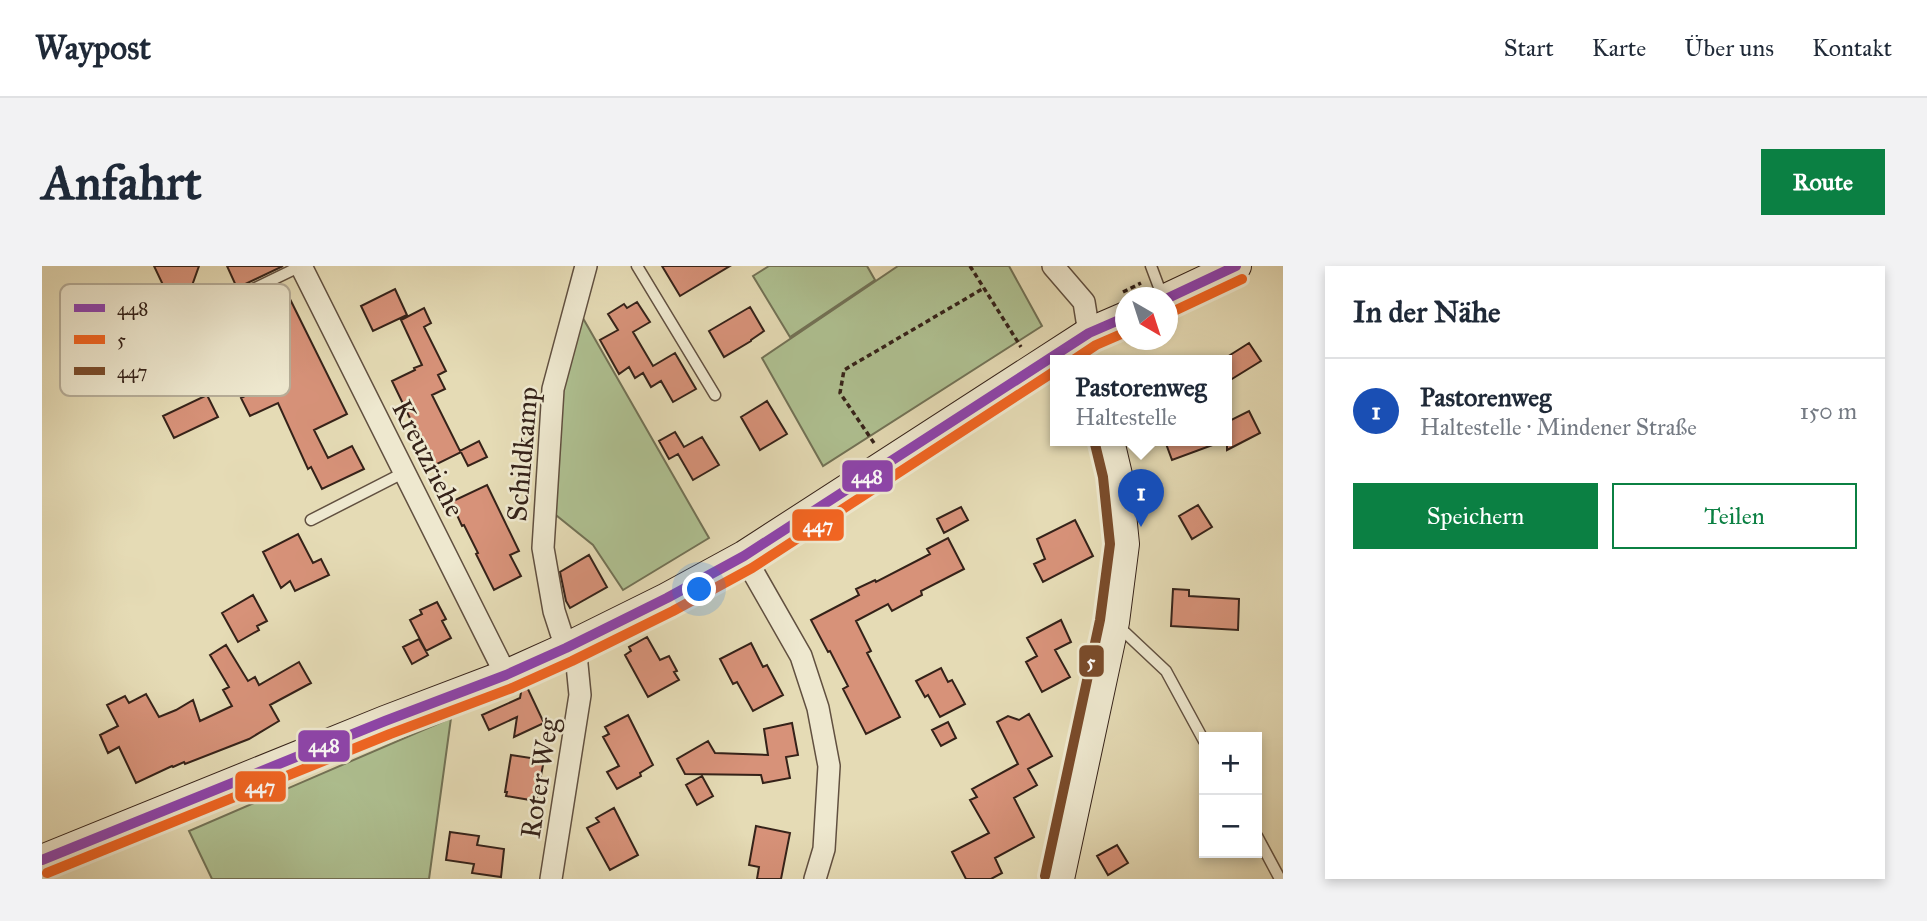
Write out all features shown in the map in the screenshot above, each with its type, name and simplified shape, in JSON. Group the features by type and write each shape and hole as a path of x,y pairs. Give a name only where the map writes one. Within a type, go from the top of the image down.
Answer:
{"main road":[{"path":"1159,285 1236,266"},
{"path":"1089,347 1115,315"},
{"path":"42,860 506,675 571,646 744,556 1050,370"},
{"path":"1059,879 1114,622 1124,544 1117,475 1110,446"}],"street":[{"name":"Kreuzriehe","path":"301,266 506,675"},
{"name":"Schildkamp","path":"571,646 554,611 542,548 553,389 586,266"},
{"path":"1053,266 1084,302 1089,347"},
{"path":"744,556 801,656 818,708 829,766 824,849 815,879"},
{"name":"Roter Weg","path":"551,879 580,695 571,646"}],"lane":[{"path":"264,284 301,266"},
{"path":"638,266 715,395"},
{"path":"311,520 405,472"},
{"path":"1114,622 1166,671 1199,732"},
{"path":"1262,845 1280,879"}],"path":[{"path":"970,266 1021,346"},
{"path":"875,445 840,393 844,370 984,288"}],"green space":[{"path":"769,266 867,266 875,280 790,337 753,276"},
{"path":"898,266 1009,266 1042,326 823,466 762,358"},
{"path":"580,313 709,538 623,590 593,545 536,499"},
{"path":"451,718 429,879 212,879 189,831"}],"building":[{"path":"154,266 199,266 193,284 163,284"},
{"path":"227,266 283,266 245,284 235,284"},
{"path":"662,266 730,266 680,296"},
{"path":"395,289 407,315 373,331 361,306"},
{"path":"290,299 347,414 314,430 328,458 352,446 364,469 322,489 311,467 308,469 278,403 250,416 241,398 290,396"},
{"path":"637,302 650,322 633,332 653,366 675,353 696,389 673,402 661,381 651,387 643,373 635,378 629,367 619,374 600,340 618,330 608,314 624,304 627,308"},
{"path":"750,307 764,331 724,357 709,331"},
{"path":"424,308 431,323 424,327 446,371 438,375 445,389 432,395 460,451 479,441 487,457 468,466 461,452 433,466 392,381 422,365 401,320"},
{"path":"1249,343 1261,361 1232,379 1230,355"},
{"path":"208,396 218,417 174,438 163,416"},
{"path":"767,401 787,434 760,450 741,417"},
{"path":"1249,411 1260,433 1227,450 1227,446 1232,446 1232,420"},
{"path":"675,432 684,447 702,437 719,465 693,480 678,454 669,459 659,441"},
{"path":"1167,446 1210,446 1172,460"},
{"path":"487,485 519,551 510,555 521,576 494,590 451,502"},
{"path":"1198,505 1212,527 1192,539 1179,516"},
{"path":"961,507 968,520 944,533 937,519"},
{"path":"1075,520 1093,556 1043,582 1034,564 1045,559 1037,539"},
{"path":"298,534 313,563 321,559 329,575 295,591 290,581 281,588 263,552"},
{"path":"948,538 964,569 921,591 922,595 892,611 888,604 856,621 871,651 867,653 900,717 866,734 843,689 848,686 811,620 859,595 856,589 875,580 876,582 930,554 927,549"},
{"path":"589,555 607,587 570,608 560,572"},
{"path":"1173,589 1189,590 1189,596 1239,599 1238,630 1171,626"},
{"path":"253,595 267,621 257,626 259,630 238,642 222,613"},
{"path":"437,602 446,619 442,621 451,638 426,651 410,620 422,614 420,610"},
{"path":"1061,620 1071,642 1055,650 1070,677 1042,692 1026,662 1037,656 1027,638"},
{"path":"647,637 660,660 669,656 679,680 648,697 625,655 631,651 629,647"},
{"path":"419,639 428,655 412,664 403,647"},
{"path":"751,643 763,667 767,665 783,695 753,711 737,682 733,684 720,659"},
{"path":"226,645 248,681 255,677 259,685 299,662 311,683 270,705 279,721 249,739 185,764 184,762 172,766 136,783 119,747 108,753 100,735 118,726 107,705 125,696 129,703 146,694 159,717 193,700 200,721 232,706 223,690 229,687 210,655"},
{"path":"941,668 948,682 952,680 965,704 940,717 928,695 925,697 916,681"},
{"path":"526,685 544,723 514,737 517,717 489,730 482,715 520,698 522,687"},
{"path":"1029,714 1052,756 1028,769 1037,785 1014,798 1034,837 995,858 1002,873 991,879 966,879 952,852 989,833 970,800 977,797 972,789 1018,764 997,722 1008,716 1019,720"},
{"path":"628,715 653,765 640,773 641,776 617,789 607,772 619,766 603,737 609,734 605,727"},
{"path":"948,722 956,738 941,746 932,730"},
{"path":"792,723 798,755 786,757 790,778 763,783 761,775 685,774 677,759 708,741 715,753 768,755 764,729"},
{"path":"511,755 544,760 536,801 506,796"},
{"path":"702,776 713,796 697,805 686,785"},
{"path":"614,808 638,855 610,870 587,828 599,822 596,818"},
{"path":"756,826 790,833 781,879 757,879 759,867 749,865"},
{"path":"450,832 479,836 477,845 504,849 501,877 472,873 474,864 446,860"},
{"path":"1117,845 1128,863 1108,875 1097,856"}],"transit line":[{"name":"448","path":"1178,293 1236,266"},
{"name":"447","path":"1178,309 1242,279"},
{"name":"448","path":"1055,355 1089,333 1115,322"},
{"name":"447","path":"1081,355 1115,337"},
{"name":"448","path":"42,860 506,675 667,598 744,556 1050,358"},
{"name":"447","path":"47,873 390,734 512,688 673,611 752,568 1050,374"},
{"name":"5","path":"1045,876 1100,620 1110,544 1103,477 1095,446"}],"place":[{"name":"Pastorenweg","path":"1141,527"}]}
